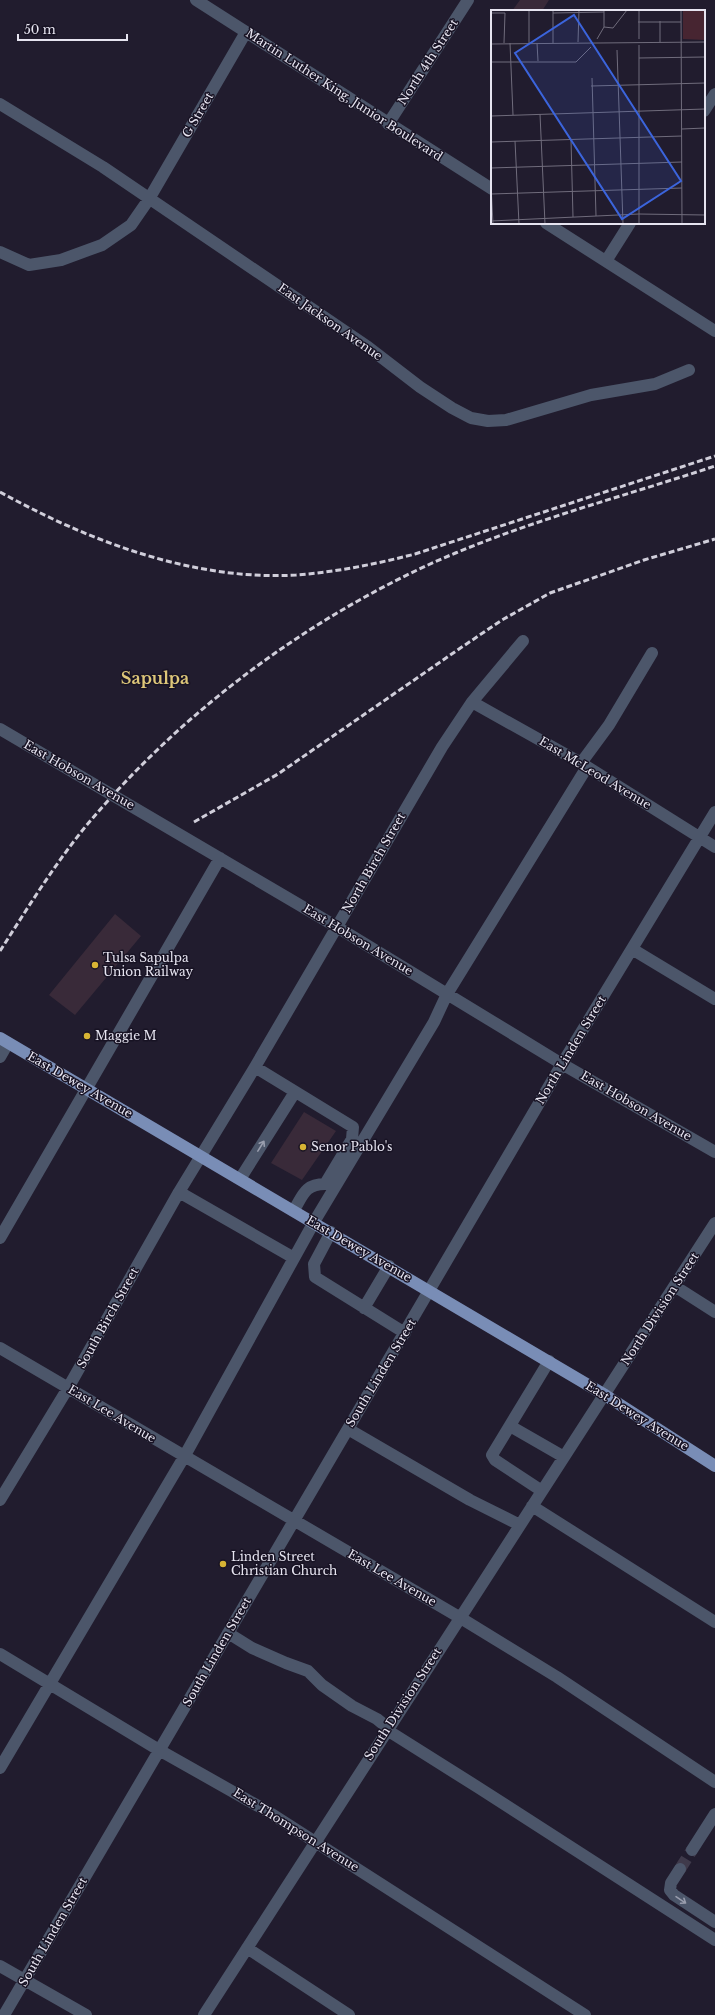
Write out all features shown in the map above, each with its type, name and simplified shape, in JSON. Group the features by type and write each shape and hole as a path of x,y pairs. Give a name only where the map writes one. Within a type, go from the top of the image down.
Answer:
{"main road":[{"name":"East Dewey Avenue","path":"4,1041 201,1155 549,1361 605,1395 715,1466"}],"street":[{"name":"Martin Luther King, Junior Boulevard","path":"196,0 491,188"},
{"name":"North 4th Street","path":"388,124 468,0"},
{"name":"G Street","path":"0,252 29,265 61,260 102,245 131,225 150,198 246,32"},
{"path":"705,109 715,94"},
{"name":"East Jackson Avenue","path":"0,104 103,167 150,198 368,347 420,387 452,408 471,418 488,421 506,420 591,395 655,384 689,370"},
{"path":"548,224 715,331"},
{"path":"606,261 629,224"},
{"name":"North Birch Street","path":"201,1155 255,1067 442,747 472,702 523,641"},
{"path":"0,1768 52,1684 184,1457 314,1222 434,1022 447,994 652,653"},
{"name":"East McLeod Avenue","path":"472,702 584,765 715,847"},
{"name":"East Hobson Avenue","path":"0,729 337,927 562,1064 715,1152"},
{"name":"North Linden Street","path":"430,1290 562,1064 715,812"},
{"path":"0,1238 220,858"},
{"path":"632,949 715,999"},
{"path":"0,1057 4,1041"},
{"path":"255,1067 353,1127 352,1138 325,1184 318,1184 306,1190 294,1210"},
{"path":"240,1179 295,1092"},
{"name":"South Birch Street","path":"0,1500 68,1388 201,1155"},
{"path":"179,1192 294,1258"},
{"name":"North Division Street","path":"605,1395 676,1287 715,1223"},
{"path":"331,1232 314,1264 315,1277 405,1333"},
{"path":"364,1308 389,1266"},
{"path":"676,1287 715,1312"},
{"name":"South Linden Street","path":"4,2015 430,1290"},
{"name":"East Lee Avenue","path":"0,1348 557,1677 715,1782"},
{"path":"542,1491 495,1460 492,1455 549,1361"},
{"name":"South Division Street","path":"204,2015 387,1729 605,1395"},
{"path":"510,1426 564,1457"},
{"path":"348,1429 470,1500 520,1525"},
{"path":"532,1506 715,1622"},
{"path":"228,1633 252,1648 286,1664 308,1671 322,1685 352,1706 377,1719 387,1729 715,1940"},
{"name":"East Thompson Avenue","path":"0,1654 159,1750 267,1811 316,1841 585,2015"},
{"path":"692,1850 715,1814"},
{"path":"680,1869 671,1883 670,1890 674,1895 715,1922"},
{"path":"247,1948 349,2015"},
{"path":"0,1966 86,2015"}],"building":[{"path":"520,0 549,0 543,10 513,10"},
{"name":"Tulsa Sapulpa Union Railway","path":"115,914 141,936 75,1015 49,995"},
{"name":"Senor Pablo's","path":"304,1112 336,1131 302,1180 271,1163"}],"tunnel":[{"path":"680,1869 692,1850"}],"railway":[{"path":"0,492 69,526 143,554 181,564 219,571 257,575 296,575 356,567 415,554 715,456"},
{"path":"0,951 41,887 63,856 86,826 122,786 160,747 200,711 287,645 380,589 428,565 463,550 498,536 715,466"},
{"path":"194,822 278,774 502,620 550,593 644,560 715,539"}],"place":[{"name":"Tulsa Sapulpa Union Railway","path":"95,965"},
{"name":"Maggie M","path":"87,1036"},
{"name":"Senor Pablo's","path":"303,1147"},
{"name":"Linden Street Christian Church","path":"223,1564"}],"district":[{"name":"Sapulpa","path":"155,678"}]}
